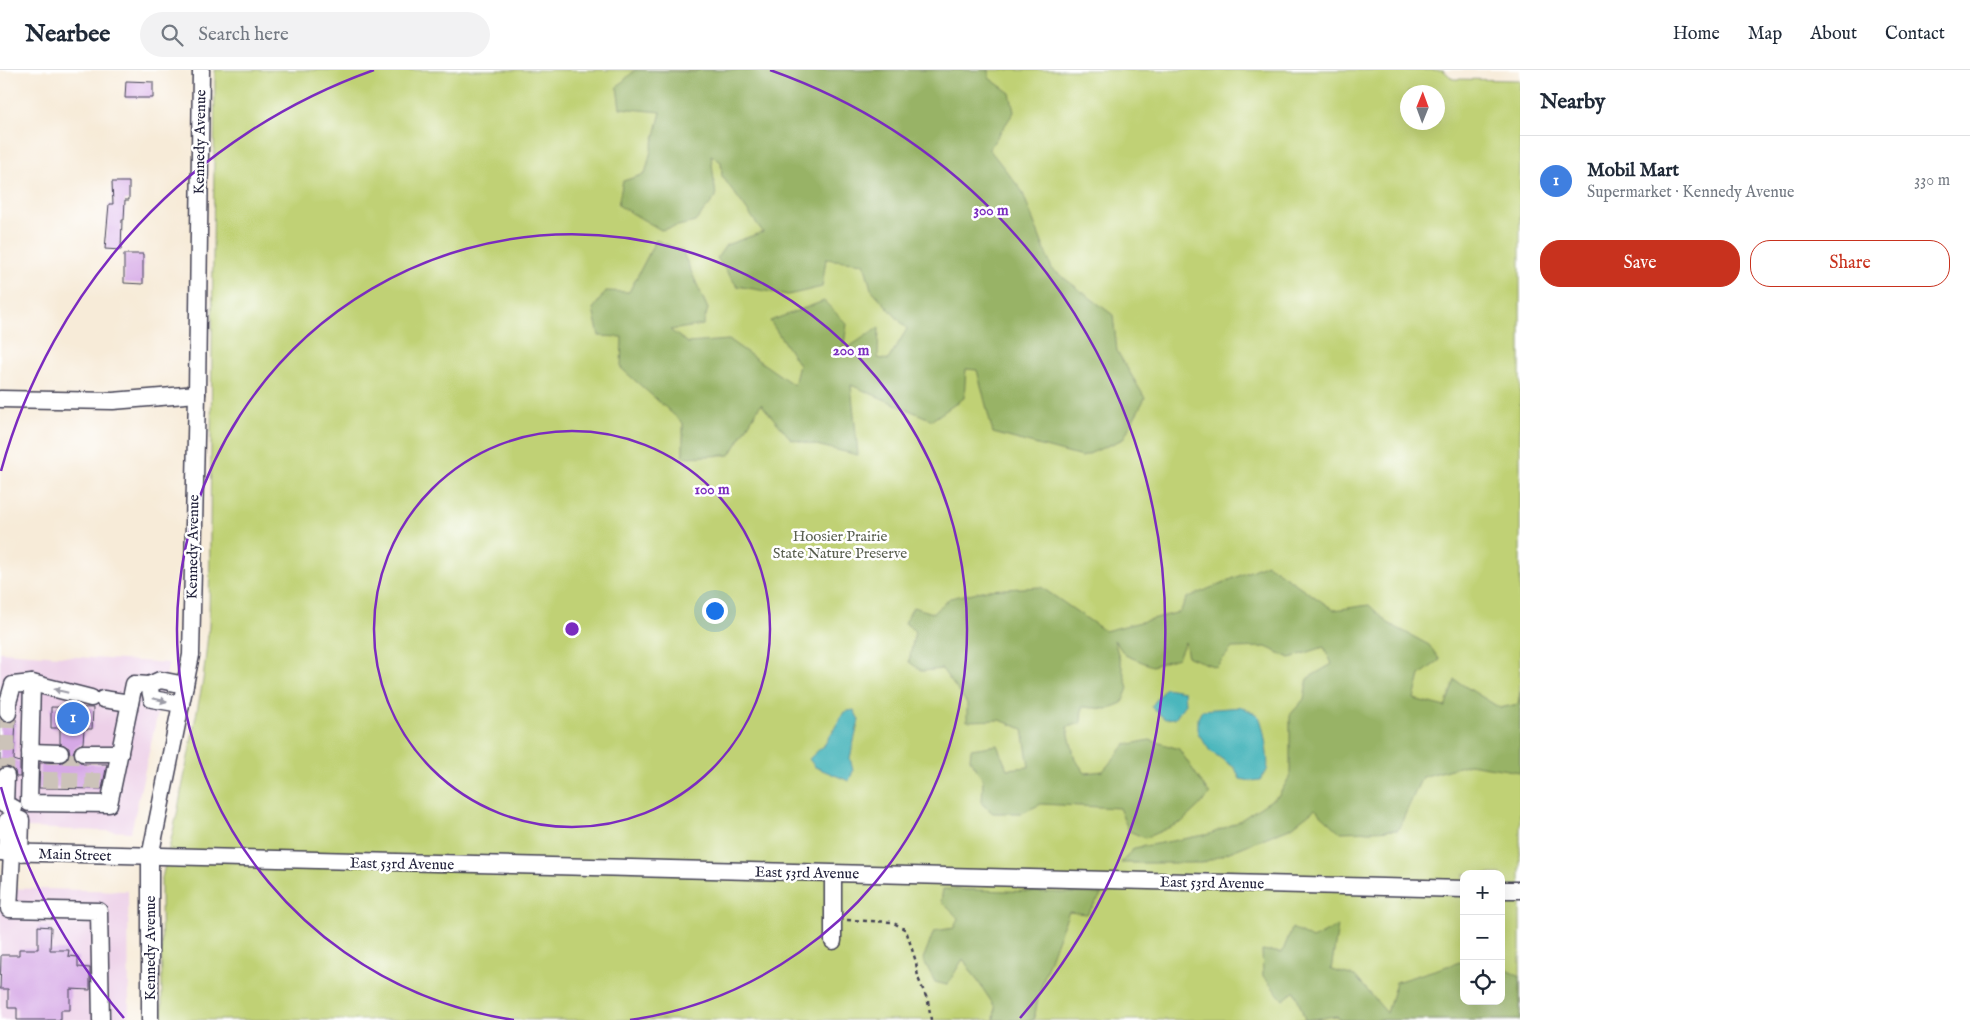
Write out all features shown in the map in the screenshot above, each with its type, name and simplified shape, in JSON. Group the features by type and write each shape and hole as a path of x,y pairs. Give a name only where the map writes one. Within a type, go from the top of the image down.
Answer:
{"street":[{"name":"Kennedy Avenue","path":"150,1020 150,857 190,654 197,394 201,70"},
{"path":"0,399 113,401 197,394"},
{"path":"101,1020 99,911 8,909 10,853 7,821 19,809 49,796 92,797 109,804 134,684 148,685 160,680 185,685"},
{"path":"8,713 8,702 13,686 32,683 97,698 130,703"},
{"path":"19,809 30,752 32,683"},
{"path":"148,685 152,699 181,704"},
{"path":"30,752 54,756"},
{"path":"90,757 120,753"},
{"path":"6,776 5,804 19,809"},
{"name":"Main Street","path":"10,853 150,857"},
{"name":"East 53rd Avenue","path":"150,857 1460,889"},
{"path":"833,874 833,942"},
{"path":"1505,890 1520,890"}],"path":[{"path":"833,920 892,922 906,930 916,962 918,978 928,1001 931,1020"}],"shaded area":[{"path":"0,652 169,663 131,832 0,827"},
{"path":"0,888 128,891 129,1020 0,1020"}],"green space":[{"name":"Hoosier Prairie State Nature Preserve","path":"215,70 1443,70 1453,79 1520,80 1520,1020 162,1020 161,882 177,814 203,680 209,625"},
{"path":"635,70 695,72 698,70 989,70 989,78 1010,93 1014,112 989,149 1022,191 1052,269 1113,315 1117,351 1145,398 1123,439 1082,457 993,433 977,370 966,369 964,398 932,420 851,385 858,455 791,439 761,404 730,455 683,457 683,423 621,368 622,337 599,336 593,309 606,291 629,292 656,240 682,251 708,309 703,325 670,330 688,343 729,340 794,385 799,365 770,321 824,301 847,324 843,351 879,327 878,358 888,360 907,329 871,289 864,263 826,259 822,287 788,295 737,286 717,258 726,245 763,232 722,176 721,162 711,155 716,197 695,222 661,230 618,205 623,181 645,174 661,112 620,108 617,87"},
{"path":"1267,564 1334,610 1369,605 1388,623 1429,645 1440,660 1420,675 1414,699 1445,707 1455,680 1500,708 1518,704 1520,692 1520,772 1469,764 1422,777 1398,830 1340,832 1315,809 1292,827 1202,863 1121,863 1134,848 1210,834 1236,823 1279,795 1290,776 1290,715 1304,699 1308,678 1332,664 1324,647 1290,658 1266,647 1232,648 1216,667 1188,657 1185,642 1178,658 1152,666 1125,655 1114,640 1128,688 1122,703 1107,709 1082,707 1081,723 1067,727 1075,759 1085,773 1103,771 1125,745 1150,740 1179,749 1210,795 1182,822 1145,838 1129,831 1119,808 1041,804 1022,813 993,813 982,804 983,779 970,759 971,749 997,745 1007,769 1029,767 1023,729 1000,720 967,721 967,703 942,669 922,671 909,662 915,631 905,623 913,607 933,613 950,598 987,590 1041,587 1105,631 1180,612 1187,598"},
{"path":"943,889 1102,894 1087,914 1069,912 1044,978 1034,1020 994,1020 995,1007 963,959 947,985 935,982 923,959 934,931 954,928 958,918 941,901"},
{"path":"1338,926 1331,970 1355,976 1387,1013 1396,982 1460,962 1460,1005 1505,1005 1505,968 1520,976 1520,1020 1340,1020 1337,1016 1305,1020 1295,991 1283,1000 1263,976 1262,950 1282,953 1292,928 1312,939"}],"water":[{"path":"1165,688 1184,691 1185,704 1175,718 1165,719 1151,707"},
{"path":"1242,707 1254,713 1261,720 1268,766 1260,780 1240,779 1235,768 1210,751 1198,733 1198,718 1202,710"},
{"path":"854,710 859,720 850,758 853,771 849,781 815,767 809,759 825,744 844,712"}],"building":[{"path":"126,81 153,82 153,98 125,98"},
{"path":"112,182 129,182 129,200 125,200 124,220 122,220 121,250 105,249 109,204 113,204"},
{"path":"124,254 143,254 143,284 124,283"},
{"path":"51,707 93,708 92,729 84,729 83,743 75,748 73,753 75,758 83,764 107,764 102,789 39,788 40,763 64,762 70,754 69,748 60,743 60,728 51,728"},
{"path":"0,719 8,723 16,719 14,760 20,762 20,777 16,777 15,771 11,767 0,768"},
{"path":"38,926 51,927 50,950 69,950 68,956 78,957 78,967 90,968 90,990 70,989 70,1010 61,1010 61,1020 17,1020 17,1008 8,1008 8,989 0,989 1,955 19,955 19,949 38,949"}],"tunnel":[{"path":"6,776 8,713"},
{"path":"70,788 71,753"},
{"path":"50,788 51,763"},
{"path":"93,789 94,764"}],"place":[{"name":"Mobil Mart","path":"73,718"}]}
